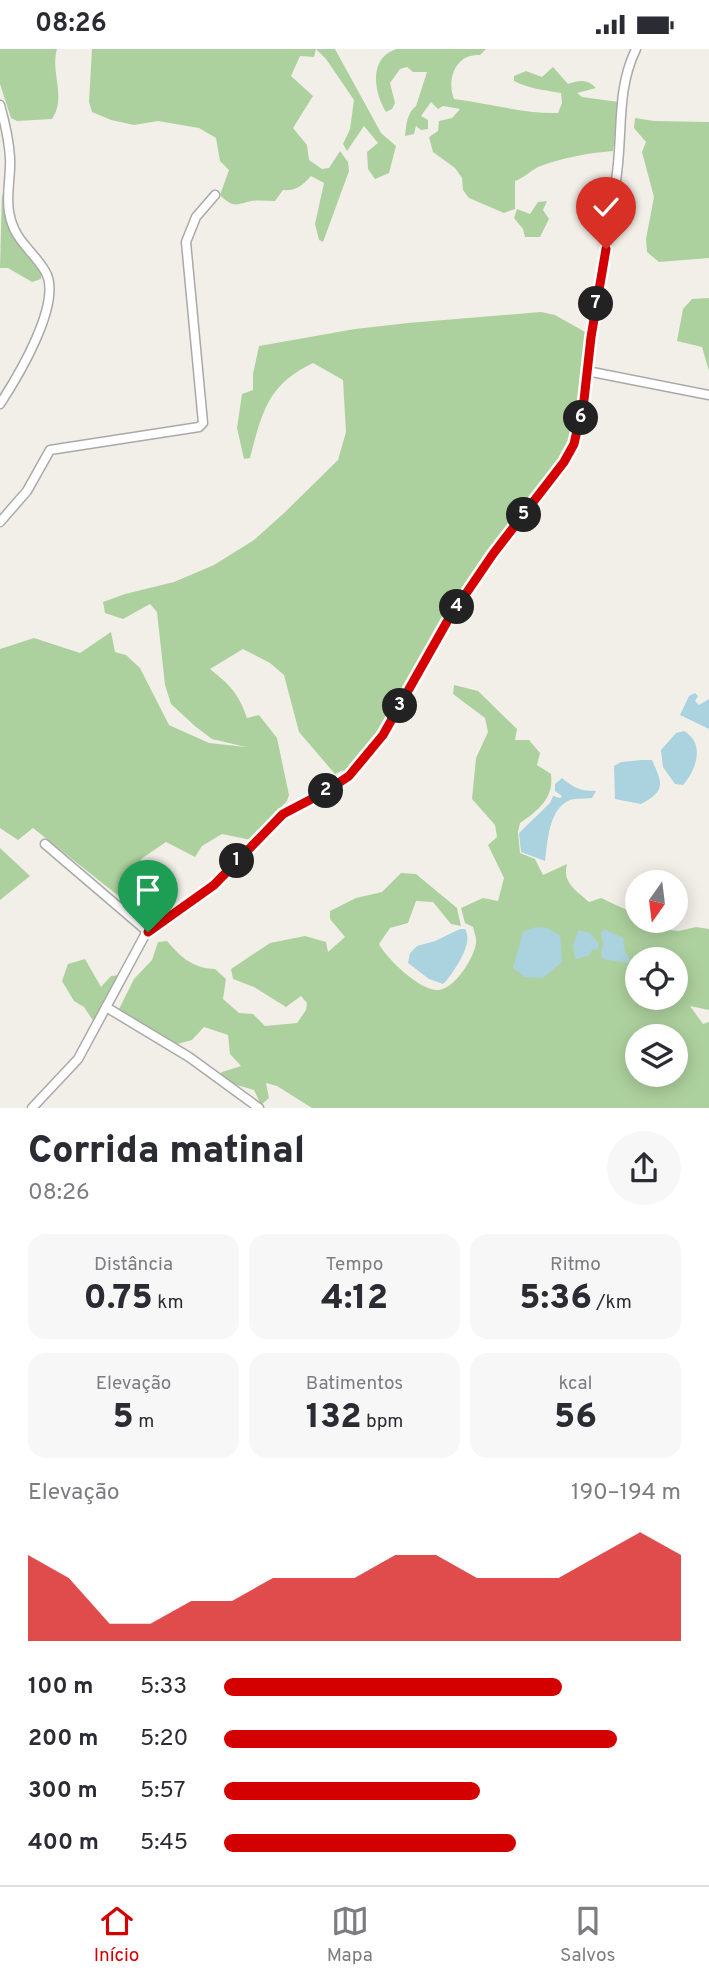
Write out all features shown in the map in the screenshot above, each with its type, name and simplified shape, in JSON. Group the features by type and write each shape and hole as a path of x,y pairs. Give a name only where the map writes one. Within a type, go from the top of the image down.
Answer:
{"street":[{"path":"32,1108 78,1059 148,932 214,885 283,814 338,784 375,747 431,648 469,588 558,470 574,444 580,423 614,200 623,87 636,49"},
{"path":"0,105 8,141 8,198 12,225 17,237 47,273 50,290 43,319 21,370 0,404"},
{"path":"0,522 27,491 50,450 154,435 199,427 203,423 186,242 195,218 215,195"},
{"path":"587,371 709,395"},
{"path":"45,843 148,932"},
{"path":"106,1007 189,1057 259,1108"}],"green space":[{"path":"0,49 57,49 55,67 58,102 52,119 17,121 11,118 0,84"},
{"path":"92,49 316,49 314,57 300,56 291,76 313,96 293,128 307,145 309,160 322,169 329,168 340,151 348,162 349,171 323,242 319,240 315,224 324,183 311,176 299,187 283,190 275,201 231,204 220,195 229,170 220,161 216,138 199,128 158,121 134,125 92,112 89,102"},
{"path":"316,49 335,49 381,133 396,146 389,173 375,179 368,169 367,152 378,143 364,126 347,151 343,144 350,129 354,100"},
{"path":"397,49 486,49 480,55 465,58 455,69 451,83 454,99 519,110 558,113 562,103 561,93 526,86 514,81 514,76 526,71 542,77 553,67 568,84 580,81 590,83 596,88 577,93 582,97 619,102 613,151 565,159 535,169 515,181 515,209 504,213 469,198 463,190 462,178 455,168 433,152 429,137 438,131 439,121 452,118 460,109 443,106 438,109 431,102 421,116 428,120 428,129 421,130 416,126 414,134 405,136 408,119 416,106 427,72 413,72 407,67 400,69 390,83 395,103 392,109 386,112 382,104 376,85 378,67 388,53"},
{"path":"635,118 709,122 709,258 659,262 647,252 646,239 654,197 642,152 646,142 634,128"},
{"path":"2,193 16,242 42,274 41,279 32,282 8,268 0,268"},
{"path":"547,201 543,210 549,219 540,237 525,237 523,229 514,218 517,209 530,214 538,202"},
{"path":"709,298 709,371 702,347 677,341 683,309 692,299"},
{"path":"541,312 555,315 587,333 574,422 561,459 449,608 370,743 346,769 335,774 299,732 284,675 270,663 243,649 210,669 233,691 247,718 259,715 277,738 289,795 287,801 251,840 222,834 202,846 195,857 166,842 141,859 146,878 159,894 150,921 33,828 18,840 0,828 0,649 34,638 80,653 111,632 115,652 126,655 140,668 169,725 209,743 246,747 212,739 171,704 165,685 157,612 150,604 123,619 105,613 103,602 174,582 214,565 254,540 338,460 346,432 343,380 313,363 285,381 276,391 263,414 250,458 244,459 237,428 242,394 253,390 253,374 259,346 355,329"},
{"path":"454,685 478,691 517,729 515,740 529,740 540,753 537,765 551,774 548,797 520,823 518,832 520,853 535,859 543,875 567,864 568,881 589,902 601,898 625,909 625,933 688,933 688,929 696,927 709,929 709,1010 690,1006 703,1024 709,1022 709,1108 312,1108 277,1086 266,1083 269,1098 261,1105 254,1090 226,1082 219,1076 222,1072 241,1066 230,1054 228,1035 204,1027 192,1040 174,1045 118,1011 134,979 152,960 158,942 167,941 188,961 215,969 226,979 223,999 239,1013 253,1014 265,1026 297,1023 306,1010 307,1003 301,996 286,1007 254,987 233,979 231,969 270,943 305,936 326,942 328,952 345,937 330,919 330,911 356,898 382,892 401,873 416,874 457,908 461,926 451,924 433,902 416,901 408,923 390,928 379,944 397,966 423,986 439,990 451,984 468,964 476,943 473,927 465,923 461,908 483,898 498,901 504,878 488,845 497,837 495,825 472,799 476,758 488,732 485,718 453,694"},
{"path":"0,848 30,876 0,900"},
{"path":"85,959 101,987 111,976 119,975 94,1022 84,1007 74,1001 62,981 68,964"}],"water":[{"path":"695,693 698,696 695,701 699,705 709,699 709,729 680,715 689,696"},
{"path":"684,731 695,742 697,757 683,785 675,784 663,767 661,750 676,733"},
{"path":"652,760 660,780 659,790 641,804 615,799 614,766 621,762"},
{"path":"562,778 578,788 596,791 592,798 570,800 557,811 550,827 545,861 521,852 519,833 550,803 553,796 562,796 555,791 555,784"},
{"path":"536,927 547,928 560,936 562,962 543,978 525,977 513,968 523,932"},
{"path":"465,929 467,934 466,948 443,984 429,979 408,963 410,953 417,946"},
{"path":"604,929 623,938 625,962 604,959 601,956 601,933"},
{"path":"579,930 590,933 599,944 598,949 592,950 588,956 575,959 573,944"}],"route":[{"path":"148,932 214,885 283,814 349,776 375,747 431,648 469,588 564,462 574,444 584,400 591,337 606,249"}]}
